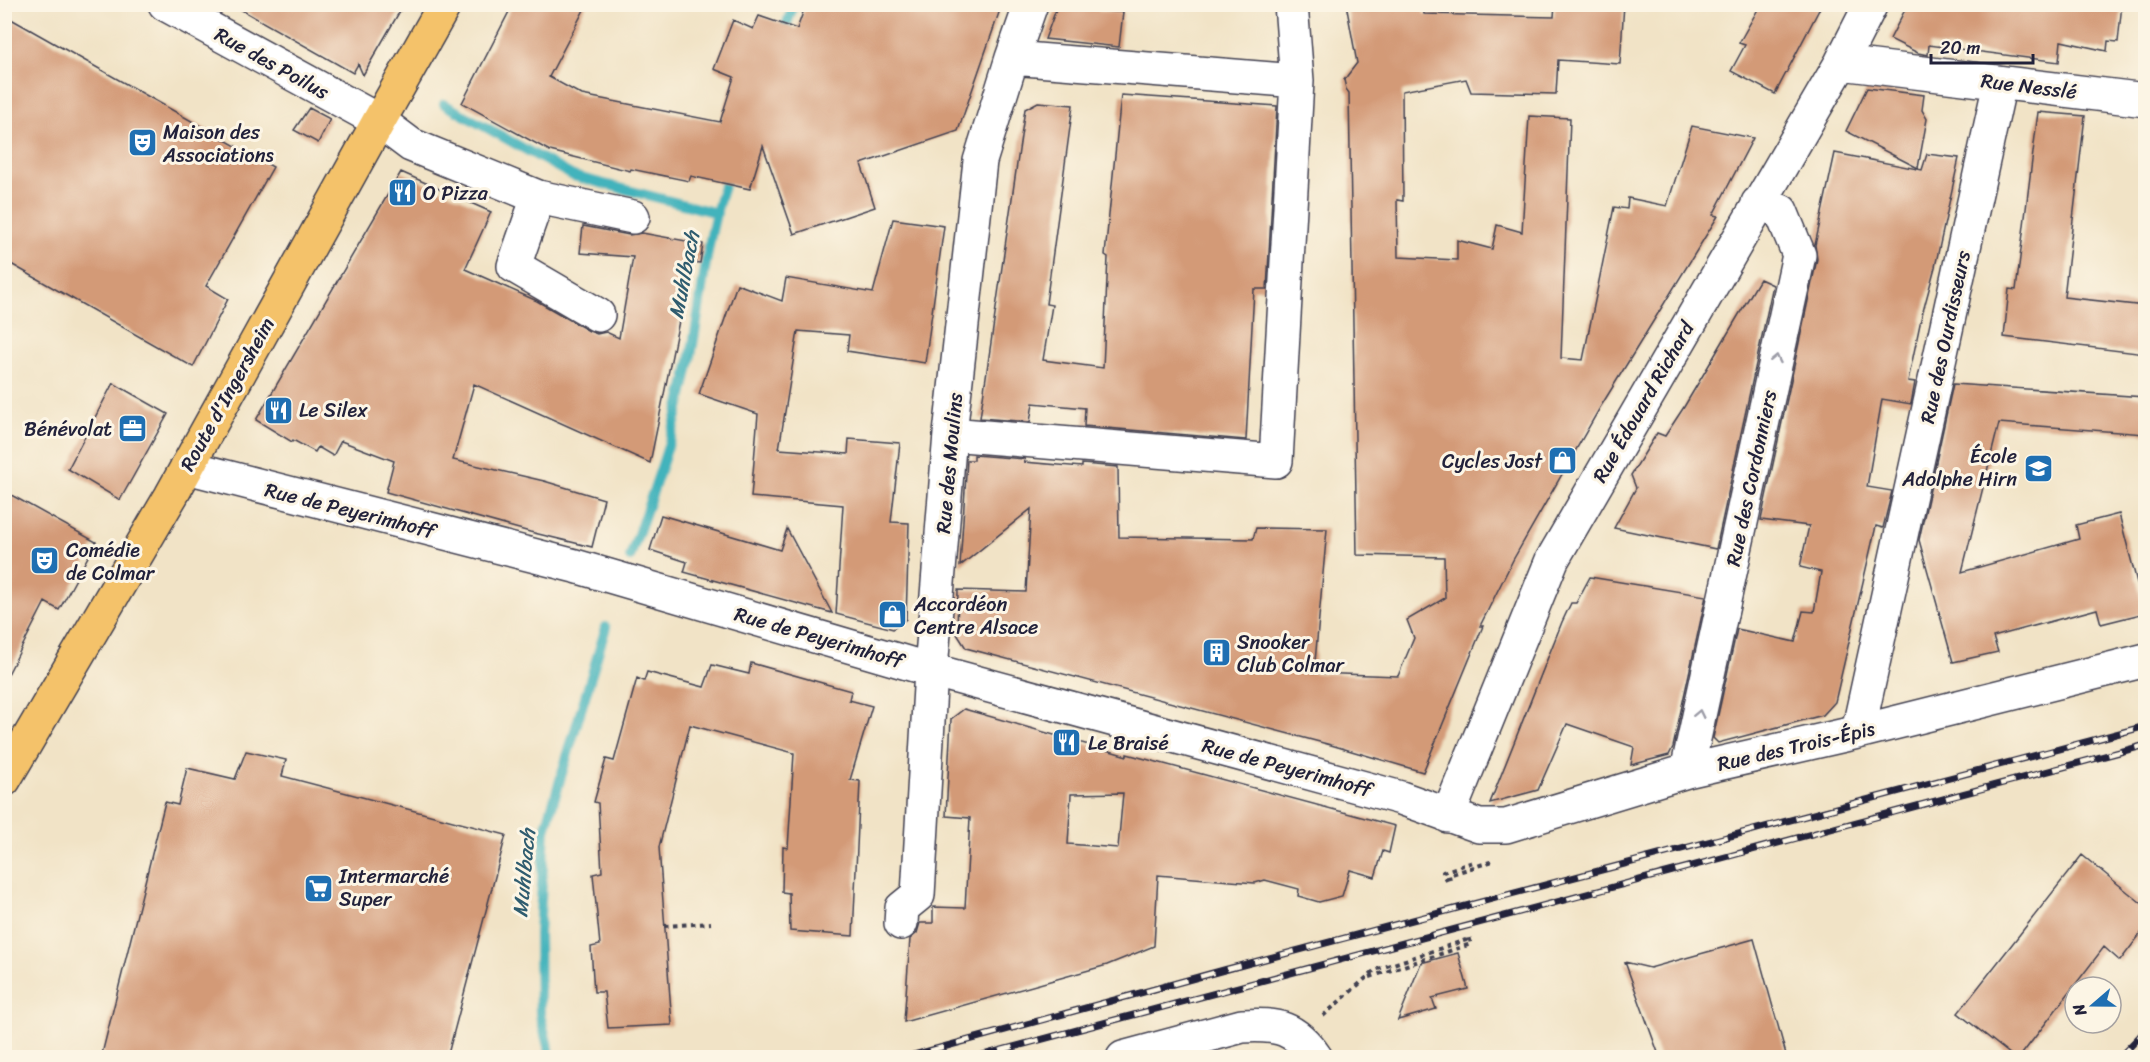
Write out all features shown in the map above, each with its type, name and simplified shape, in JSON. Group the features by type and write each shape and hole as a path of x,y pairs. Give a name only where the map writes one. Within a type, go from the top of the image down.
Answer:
{"main road":[{"name":"Route d'Ingersheim","path":"4,780 187,467 446,4"}],"street":[{"name":"Rue des Poilus","path":"165,4 379,121 411,145 538,197 633,217"},
{"name":"Rue des Moulins","path":"901,923 902,908 918,895 931,670 950,434 981,162 1012,58 1031,4"},
{"path":"950,434 1276,461 1297,81 1292,4"},
{"name":"Rue Édouard Richard","path":"1448,816 1552,560 1841,63 1871,4"},
{"path":"1012,58 1297,81"},
{"name":"Rue Nesslé","path":"1841,63 2145,100"},
{"name":"Rue des Ourdisseurs","path":"1858,732 2000,83"},
{"path":"538,197 514,266 598,315"},
{"name":"Rue des Cordonniers","path":"1687,771 1799,255 1781,211 1758,203"},
{"name":"Rue de Peyerimhoff","path":"187,467 575,566 931,670 1401,798 1448,816"},
{"name":"Rue des Trois-Épis","path":"1448,816 1479,826 1506,826 1687,771 1858,732 2145,660"},
{"path":"1123,1058 1242,1026 1260,1025 1281,1028 1308,1047"}],"path":[{"path":"1443,872 1448,879"},
{"path":"664,926 711,923"},
{"path":"1308,1047 1369,977 1471,944 1467,937"}],"building":[{"path":"231,4 404,4 363,75 358,64 353,73"},
{"path":"513,4 587,4 549,77 582,95 720,122 734,77 714,69 733,20 753,29 759,16 797,29 806,4 1002,4 958,131 861,164 875,207 794,234 763,146 750,189 691,176 689,181 631,169 630,171 550,151 462,103"},
{"path":"1058,4 1100,4 1098,11 1123,12 1119,47 1045,39"},
{"path":"1346,4 1422,4 1424,14 1554,17 1555,4 1624,4 1620,64 1558,60 1556,94 1471,92 1466,79 1402,91 1403,201 1397,200 1398,257 1457,260 1457,240 1492,249 1497,225 1522,232 1529,116 1570,118 1561,358 1583,360 1614,207 1627,209 1628,198 1667,206 1692,126 1753,138 1713,215 1718,216 1601,406 1513,560 1480,626 1483,626 1423,772 1331,745 966,648 957,634 958,590 1026,592 1031,509 960,566 967,460 974,460 974,455 1082,467 1082,464 1118,467 1119,537 1253,539 1256,528 1327,529 1314,673 1398,676 1414,638 1407,620 1445,598 1444,557 1357,555 1349,93 1344,80 1357,63"},
{"path":"1761,4 1822,4 1775,94 1731,71 1745,45 1739,43"},
{"path":"1908,4 2122,4 2118,42 2108,41 2107,51 2061,41 2059,62 1929,45 1928,55 1918,53 1890,39"},
{"path":"4,15 273,167 206,286 228,299 193,367 4,260"},
{"path":"1867,88 1924,95 1922,110 1927,119 1918,168 1846,131"},
{"path":"1121,95 1277,106 1267,289 1254,289 1246,440 1084,426 1085,408 1033,403 1030,422 980,418 1025,109 1038,102 1073,105 1046,304 1052,305 1043,360 1103,368 1108,257 1105,255"},
{"path":"309,108 330,119 318,143 294,130"},
{"path":"2038,112 2085,116 2064,297 2145,306 2145,354 2004,337 2009,289 2016,290"},
{"path":"1835,153 1922,170 1927,154 1959,158 1908,381 1915,382 1911,404 1882,399 1867,487 1892,491 1883,528 1876,526 1835,702 1823,715 1718,743 1713,738 1737,629 1795,642 1803,611 1814,612 1821,572 1800,567 1809,526 1761,520 1817,259 1815,245"},
{"path":"401,172 491,212 465,269 537,301 597,334 606,332 619,338 633,257 580,253 583,226 629,235 642,233 703,244 700,263 691,262 650,463 474,384 453,460 544,481 604,499 592,547 386,492 394,461 341,441 333,456 318,447 315,452 293,440 292,442 256,420"},
{"path":"893,219 944,226 925,363 847,351 849,335 798,331 779,449 848,454 849,439 900,443 891,522 909,523 906,619 893,629 836,614 843,505 751,497 758,414 699,394 737,284 782,301 786,278 873,293"},
{"path":"1760,279 1773,285 1716,549 1614,528 1636,488 1631,475 1657,433 1665,436"},
{"path":"113,383 168,414 120,500 68,469"},
{"path":"1953,384 2145,397 2145,434 1999,423 1962,572 2079,539 2076,525 2119,514 2145,613 2101,624 2097,609 1993,637 1998,652 1953,662 1919,540"},
{"name":"Comédie de Colmar","path":"4,491 96,542 59,610 45,602 4,682"},
{"path":"661,515 780,550 787,529 832,613 684,572 687,562 650,550"},
{"path":"1590,577 1706,596 1673,747 1669,755 1631,765 1634,747 1567,724 1538,790 1490,803 1562,622 1571,603 1576,603"},
{"path":"751,663 851,691 849,700 872,706 850,780 860,781 853,936 790,931 789,893 782,892 783,847 788,848 794,753 690,725 659,847 672,1025 608,1028 604,992 594,992 591,947 600,945 593,874 602,872 598,803 594,802 606,759 614,761 637,678 644,681 647,672 704,687 712,665 749,674"},
{"path":"964,709 1127,756 1127,754 1395,826 1389,853 1383,851 1375,877 1350,870 1342,896 1319,902 1298,896 1299,889 1265,880 1255,883 1158,875 1154,946 1107,965 904,1022 910,939 917,933 920,923 933,923 933,907 965,908 970,818 946,816 951,719","holes":["1123,793 1118,848 1068,844 1071,794"]},
{"name":"Intermarché Super","path":"246,751 286,760 282,776 506,835 447,1058 101,1058 165,802 178,805 187,768 235,779"},
{"path":"2082,855 2145,906 2145,928 2120,961 2104,947 2083,975 2063,975 2063,1001 2019,1058 2015,1058 1958,1013"},
{"path":"1754,939 1787,1058 1660,1058 1625,962 1650,968"},
{"path":"1458,953 1468,989 1432,998 1436,1009 1398,1020 1421,963"}],"waterway":[{"name":"Muhlbach","path":"782,37 794,4"},
{"path":"444,104 573,176 717,213"},
{"name":"Muhlbach","path":"630,557 663,462 684,390 705,267 721,195 729,172"},
{"name":"Muhlbach","path":"551,1058 540,1015 539,934 545,830 606,627"}],"railway":[{"path":"903,1058 1224,970 2146,726"},
{"path":"972,1058 2146,745"},
{"path":"2119,1058 2146,1030"}],"place":[{"name":"Maison des Associations","path":"142,143"},
{"name":"O Pizza","path":"402,193"},
{"name":"Le Silex","path":"278,410"},
{"name":"Bénévolat","path":"133,429"},
{"name":"Cycles Jost","path":"1563,461"},
{"name":"École Adolphe Hirn","path":"2038,468"},
{"name":"Comédie de Colmar","path":"45,561"},
{"name":"Accordéon Centre Alsace","path":"893,615"},
{"name":"Snooker Club Colmar","path":"1216,653"},
{"name":"Le Braisé","path":"1067,743"},
{"name":"Intermarché Super","path":"318,888"}]}
